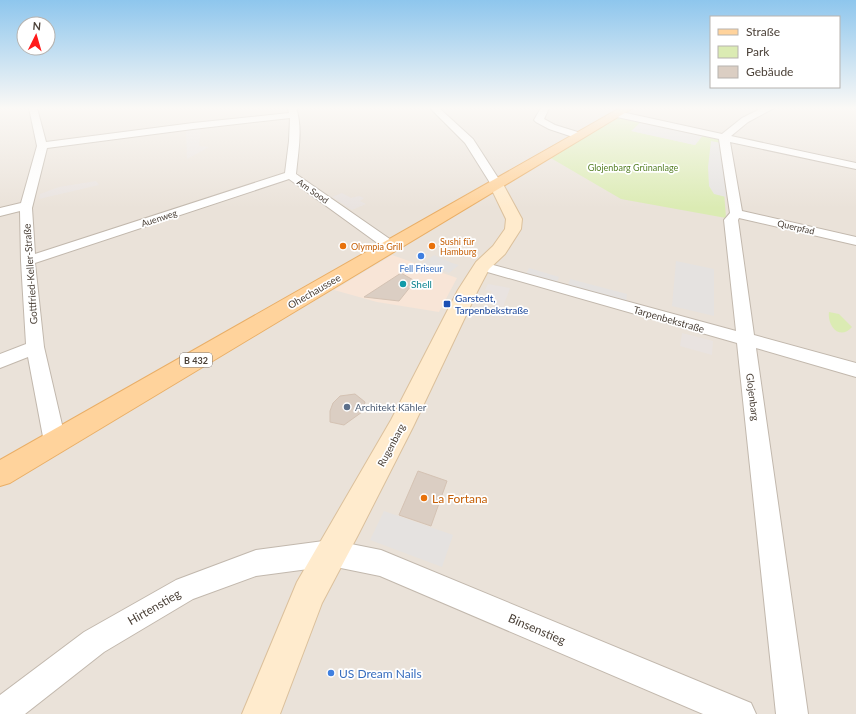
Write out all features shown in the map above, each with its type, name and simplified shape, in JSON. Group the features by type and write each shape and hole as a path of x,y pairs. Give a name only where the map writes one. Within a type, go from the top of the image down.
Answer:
{"main road":[{"name":"Ohechaussee","path":"0,474 392,247 496,184 571,141"}],"street":[{"name":"Gottfried-Keller-Straße","path":"41,141 42,146 26,206 28,261 35,347 55,442"},
{"path":"42,146 77,141"},
{"name":"Am Sood","path":"294,141 290,176 392,247"},
{"path":"468,141 496,184"},
{"name":"Glojenbarg","path":"725,141 736,213 731,220 792,714"},
{"path":"744,141 856,166"},
{"name":"Auenweg","path":"28,261 290,176"},
{"name":"Rugenbarg","path":"261,714 309,594 348,525 400,427 482,266 499,250 513,229 514,219 496,184"},
{"path":"0,212 26,206"},
{"name":"Querpfad","path":"736,213 856,241"},
{"name":"Tarpenbekstraße","path":"482,266 746,341 856,370"},
{"path":"0,361 35,347"},
{"name":"Hirtenstieg","path":"0,714 94,642 185,589 256,563 331,553"},
{"name":"Binsenstieg","path":"331,553 381,563 740,714"}],"shaded area":[{"path":"0,141 856,141 856,714 0,714"},
{"path":"186,141 200,141 199,146 209,147 187,159"},
{"path":"678,141 698,141 695,145"},
{"path":"711,141 721,143 726,197 714,194 709,186 708,167"},
{"path":"96,181 99,185 39,199 40,194 59,187"},
{"path":"342,193 351,198 359,196 364,198 360,201 366,204 352,210 332,197"},
{"name":"Shell","path":"392,255 457,278 439,312 377,302 334,290"},
{"path":"434,255 459,265 449,273 423,263"},
{"path":"676,261 714,269 714,316 672,306"},
{"path":"529,268 559,277 557,283 526,274"},
{"path":"570,279 627,294 626,302 568,286"},
{"path":"488,284 510,288 503,307 487,304 492,291 485,290"},
{"path":"682,333 713,341 712,355 680,346"},
{"path":"384,511 453,535 442,567 370,540"}],"green space":[{"name":"Glojenbarg Grünanlage","path":"576,141 678,141 695,145 698,141 720,141 726,218 621,199 549,157"},
{"path":"829,312 839,314 852,327 843,333 835,330 830,322"}],"building":[{"path":"401,273 415,281 399,301 364,297"},
{"name":"Architekt Kähler","path":"355,394 365,402 362,412 344,425 330,422 330,411 333,403 340,396"},
{"name":"La Fortana","path":"418,471 447,481 431,526 399,515"}],"place":[{"name":"Olympia Grill","path":"343,246"},
{"name":"Sushi für Hamburg","path":"432,246"},
{"name":"Fell Friseur","path":"421,256"},
{"name":"Shell","path":"403,284"},
{"name":"Garstedt, Tarpenbekstraße","path":"447,304"},
{"name":"Architekt Kähler","path":"347,407"},
{"name":"La Fortana","path":"424,498"},
{"name":"US Dream Nails","path":"331,673"}]}
